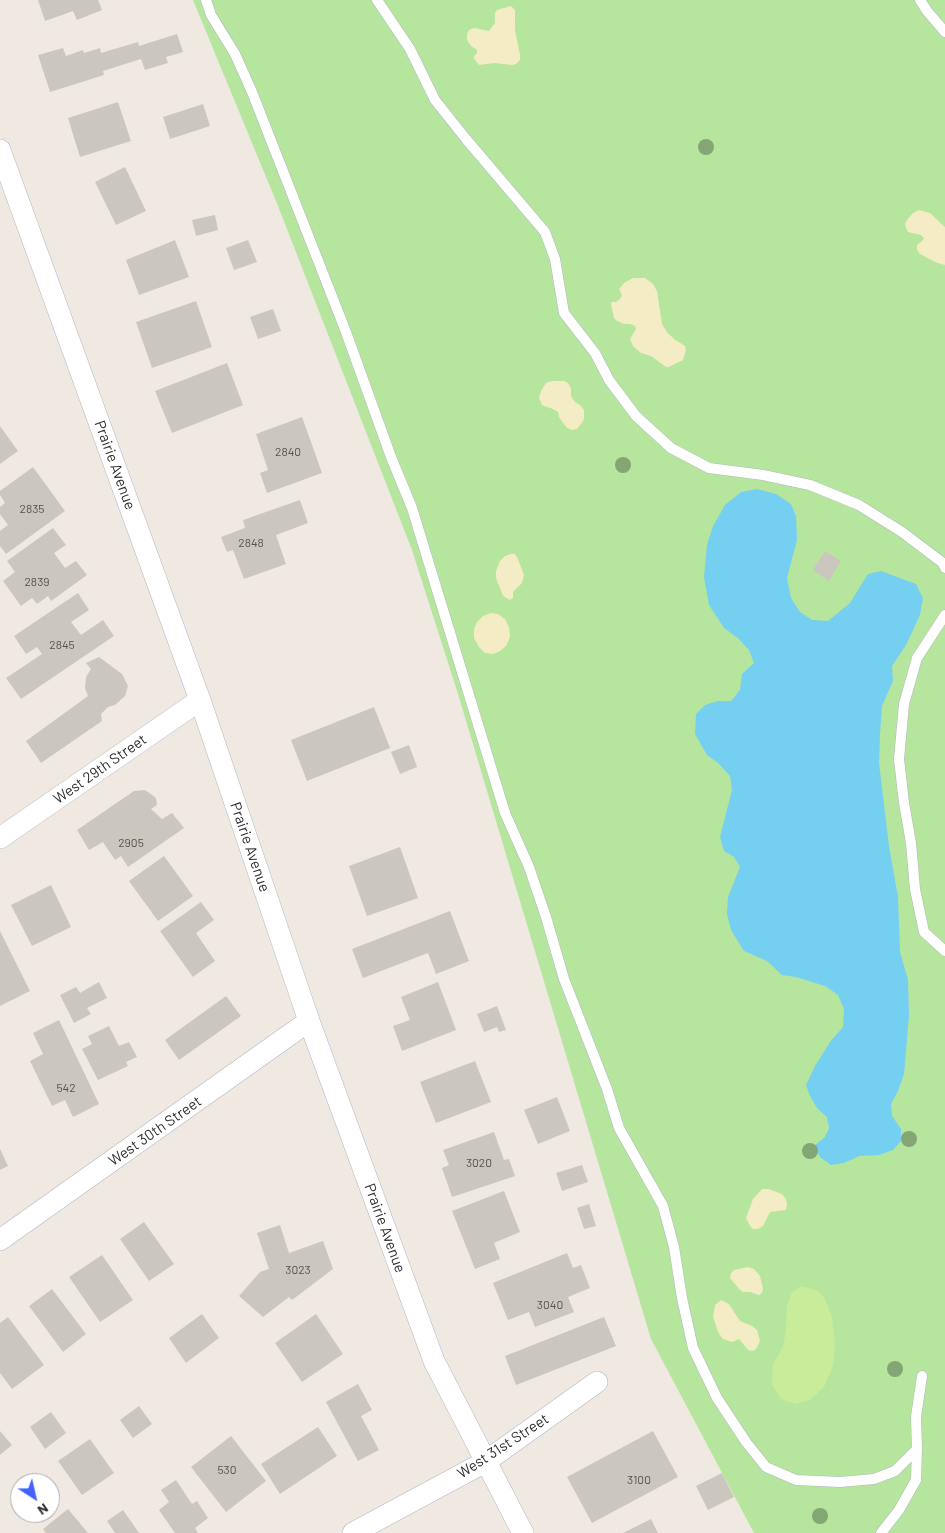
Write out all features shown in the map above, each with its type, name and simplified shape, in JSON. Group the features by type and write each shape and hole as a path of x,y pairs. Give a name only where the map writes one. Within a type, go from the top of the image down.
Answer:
{"street":[{"name":"Prairie Avenue","path":"0,150 200,700 309,1022 434,1361 523,1533"},
{"name":"West 29th Street","path":"0,838 200,700"},
{"name":"West 30th Street","path":"0,1240 309,1022"},
{"name":"West 31st Street","path":"353,1533 485,1462 597,1382"}],"lane":[{"path":"206,0 212,15 235,54 252,92 346,332 390,457 412,508 502,805 529,867 564,979 607,1089 619,1128 663,1206 674,1247 682,1298 693,1348 713,1390 746,1442 766,1467 796,1480 840,1482 874,1479 894,1471 917,1449"},
{"path":"378,0 410,49 435,100 546,232 555,259 564,313 595,353 609,380 636,416 671,448 709,468 763,475 810,485 859,505 902,532 944,563 945,568"},
{"path":"920,0 926,11 945,32"},
{"path":"945,615 917,658 904,704 899,760 915,889 924,932 945,951"},
{"path":"880,1533 899,1510 916,1480 916,1417 922,1376"}],"green space":[{"path":"193,0 945,0 945,1533 754,1533 651,1339 458,694 412,550 278,206"},
{"path":"802,1286 816,1290 824,1297 832,1317 835,1345 833,1366 824,1387 810,1400 795,1404 781,1399 772,1384 773,1364 783,1347 787,1305 792,1292"}],"sand":[{"path":"511,6 515,10 515,30 520,60 512,65 494,63 479,65 474,59 477,50 467,40 469,30 474,28 489,31 495,23 495,13 497,10"},
{"path":"919,210 930,213 945,227 945,265 920,254 917,250 917,245 924,238 921,235 908,232 906,228 907,220 913,213"},
{"path":"633,278 645,278 653,284 657,291 662,324 674,339 685,346 686,350 683,360 666,367 651,356 641,353 633,346 630,339 636,329 635,326 624,324 614,318 611,304 620,299 622,295 619,289 624,283"},
{"path":"552,381 568,383 571,388 571,396 584,410 584,419 577,429 571,430 566,427 558,412 542,405 539,398 541,391 546,383"},
{"path":"515,554 517,557 524,575 522,583 513,592 513,598 510,600 503,596 496,578 496,571 500,561 505,556"},
{"path":"491,613 498,614 505,619 509,627 510,637 506,646 493,654 485,653 474,638 474,629 477,622 483,616"},
{"path":"762,1189 782,1194 786,1199 786,1210 770,1212 763,1226 753,1229 746,1218 753,1199"},
{"path":"748,1267 754,1269 760,1276 763,1289 759,1295 743,1292 730,1278 734,1270"},
{"path":"721,1300 729,1304 740,1321 757,1330 760,1341 756,1349 753,1351 748,1350 739,1339 732,1342 723,1339 718,1332 713,1317 715,1305"}],"water":[{"path":"757,489 776,494 791,504 796,516 797,540 787,578 791,598 800,612 812,620 828,621 850,603 868,574 881,571 916,584 923,598 920,615 906,645 892,666 893,681 882,706 880,734 879,763 889,846 898,897 900,952 908,980 909,1015 904,1074 891,1104 892,1116 901,1129 901,1141 893,1150 879,1155 859,1156 844,1163 831,1165 820,1157 814,1146 825,1137 829,1128 827,1117 817,1108 806,1085 830,1042 843,1027 844,1009 838,995 825,986 796,977 782,975 767,961 744,951 731,930 727,914 728,897 740,867 734,857 724,851 720,837 732,790 730,776 718,763 707,755 695,734 696,714 705,705 718,701 731,701 740,690 742,674 754,663 749,650 738,638 724,628 709,605 704,577 707,545 713,526 725,505 741,492"}],"building":[{"path":"38,0 98,0 102,10 77,20 73,11 45,21"},
{"path":"177,34 183,52 166,57 168,63 145,70 141,59 103,71 104,75 50,92 38,55 63,48 66,56 83,50 84,53 100,48 101,53 138,42 139,46"},
{"path":"118,102 131,141 80,157 68,118"},
{"path":"203,104 210,126 170,139 163,117"},
{"path":"125,167 146,211 116,225 95,182"},
{"path":"215,215 218,230 196,236 192,220"},
{"path":"175,240 189,277 139,295 126,260"},
{"path":"248,240 257,262 234,270 226,248"},
{"path":"196,301 212,347 152,368 136,322"},
{"path":"273,309 281,331 258,339 250,317"},
{"path":"227,363 243,405 172,433 155,391"},
{"path":"302,417 322,473 267,493 260,473 268,470 256,434"},
{"path":"0,426 18,451 0,464"},
{"path":"33,467 65,511 6,554 0,546 0,531 8,525 0,514 0,507 5,503 0,495 0,491"},
{"path":"300,500 308,523 276,535 286,564 244,579 233,550 227,552 221,537 245,528 243,520"},
{"path":"53,528 66,545 54,553 65,568 76,561 87,575 51,601 48,596 37,604 32,598 21,606 3,581 15,572 7,561"},
{"path":"825,551 841,561 829,581 813,570"},
{"path":"78,593 89,610 71,622 81,635 103,620 114,636 21,699 6,678 42,654 37,647 26,654 14,636"},
{"path":"99,657 122,674 128,686 125,696 101,714 102,721 41,763 26,741 88,696 85,688 86,677 91,669 86,663"},
{"path":"374,707 390,748 307,781 291,740"},
{"path":"409,745 417,767 400,774 391,752"},
{"path":"145,790 156,798 157,805 151,809 162,819 172,813 184,828 128,867 121,856 115,860 103,842 89,850 77,830 134,791"},
{"path":"400,847 418,898 367,916 349,866"},
{"path":"164,856 193,896 158,921 129,881"},
{"path":"51,885 71,927 32,946 11,905"},
{"path":"201,902 214,920 196,933 215,961 193,977 160,931"},
{"path":"450,911 469,961 436,974 428,953 363,978 352,949"},
{"path":"0,931 30,991 0,1006"},
{"path":"99,982 107,998 87,1008 91,1014 74,1023 60,995 76,987 80,993"},
{"path":"438,982 456,1030 402,1051 393,1026 410,1020 401,997"},
{"path":"226,996 241,1016 179,1060 165,1040"},
{"path":"497,1006 506,1030 499,1032 497,1027 484,1032 477,1014"},
{"path":"59,1020 99,1104 73,1117 65,1100 52,1106 30,1061 43,1054 33,1033"},
{"path":"109,1026 119,1046 129,1042 137,1057 126,1062 128,1066 98,1080 82,1049 92,1044 88,1036"},
{"path":"475,1061 491,1102 436,1123 420,1082"},
{"path":"557,1097 570,1131 538,1144 524,1110"},
{"path":"494,1132 504,1160 509,1159 515,1176 452,1197 442,1168 449,1165 443,1150"},
{"path":"0,1149 8,1166 0,1170"},
{"path":"582,1165 588,1182 562,1191 556,1173"},
{"path":"504,1191 520,1232 494,1243 500,1259 475,1269 452,1211"},
{"path":"589,1204 596,1226 584,1229 577,1208"},
{"path":"144,1222 174,1264 149,1281 120,1239"},
{"path":"280,1225 289,1253 323,1241 333,1269 292,1300 289,1297 263,1317 239,1296 260,1272 269,1269 257,1233"},
{"path":"567,1253 573,1268 581,1265 590,1288 568,1297 574,1312 535,1327 529,1312 508,1320 493,1283"},
{"path":"102,1255 133,1300 100,1322 69,1277"},
{"path":"52,1289 86,1334 63,1352 29,1306"},
{"path":"202,1314 219,1338 186,1363 169,1338"},
{"path":"316,1314 343,1354 302,1382 275,1343"},
{"path":"8,1317 44,1365 12,1389 0,1373 0,1323"},
{"path":"604,1317 616,1346 516,1385 505,1356"},
{"path":"358,1384 372,1410 361,1416 379,1450 358,1461 326,1402"},
{"path":"139,1406 152,1424 133,1438 120,1420"},
{"path":"51,1412 66,1433 45,1449 30,1427"},
{"path":"318,1427 337,1456 280,1494 261,1464"},
{"path":"0,1431 12,1445 0,1455"},
{"path":"653,1431 678,1477 592,1523 567,1477"},
{"path":"231,1436 266,1481 226,1512 191,1467"},
{"path":"90,1439 114,1473 82,1495 58,1461"},
{"path":"722,1473 734,1497 708,1510 696,1486"},
{"path":"176,1480 192,1504 197,1501 208,1518 195,1528 198,1533 175,1533 159,1510 169,1502 161,1490"},
{"path":"68,1509 88,1533 46,1533 43,1529 50,1523 60,1523 60,1515"},
{"path":"123,1510 139,1533 115,1533 107,1521"},
{"path":"651,1519 658,1533 623,1533"}]}
